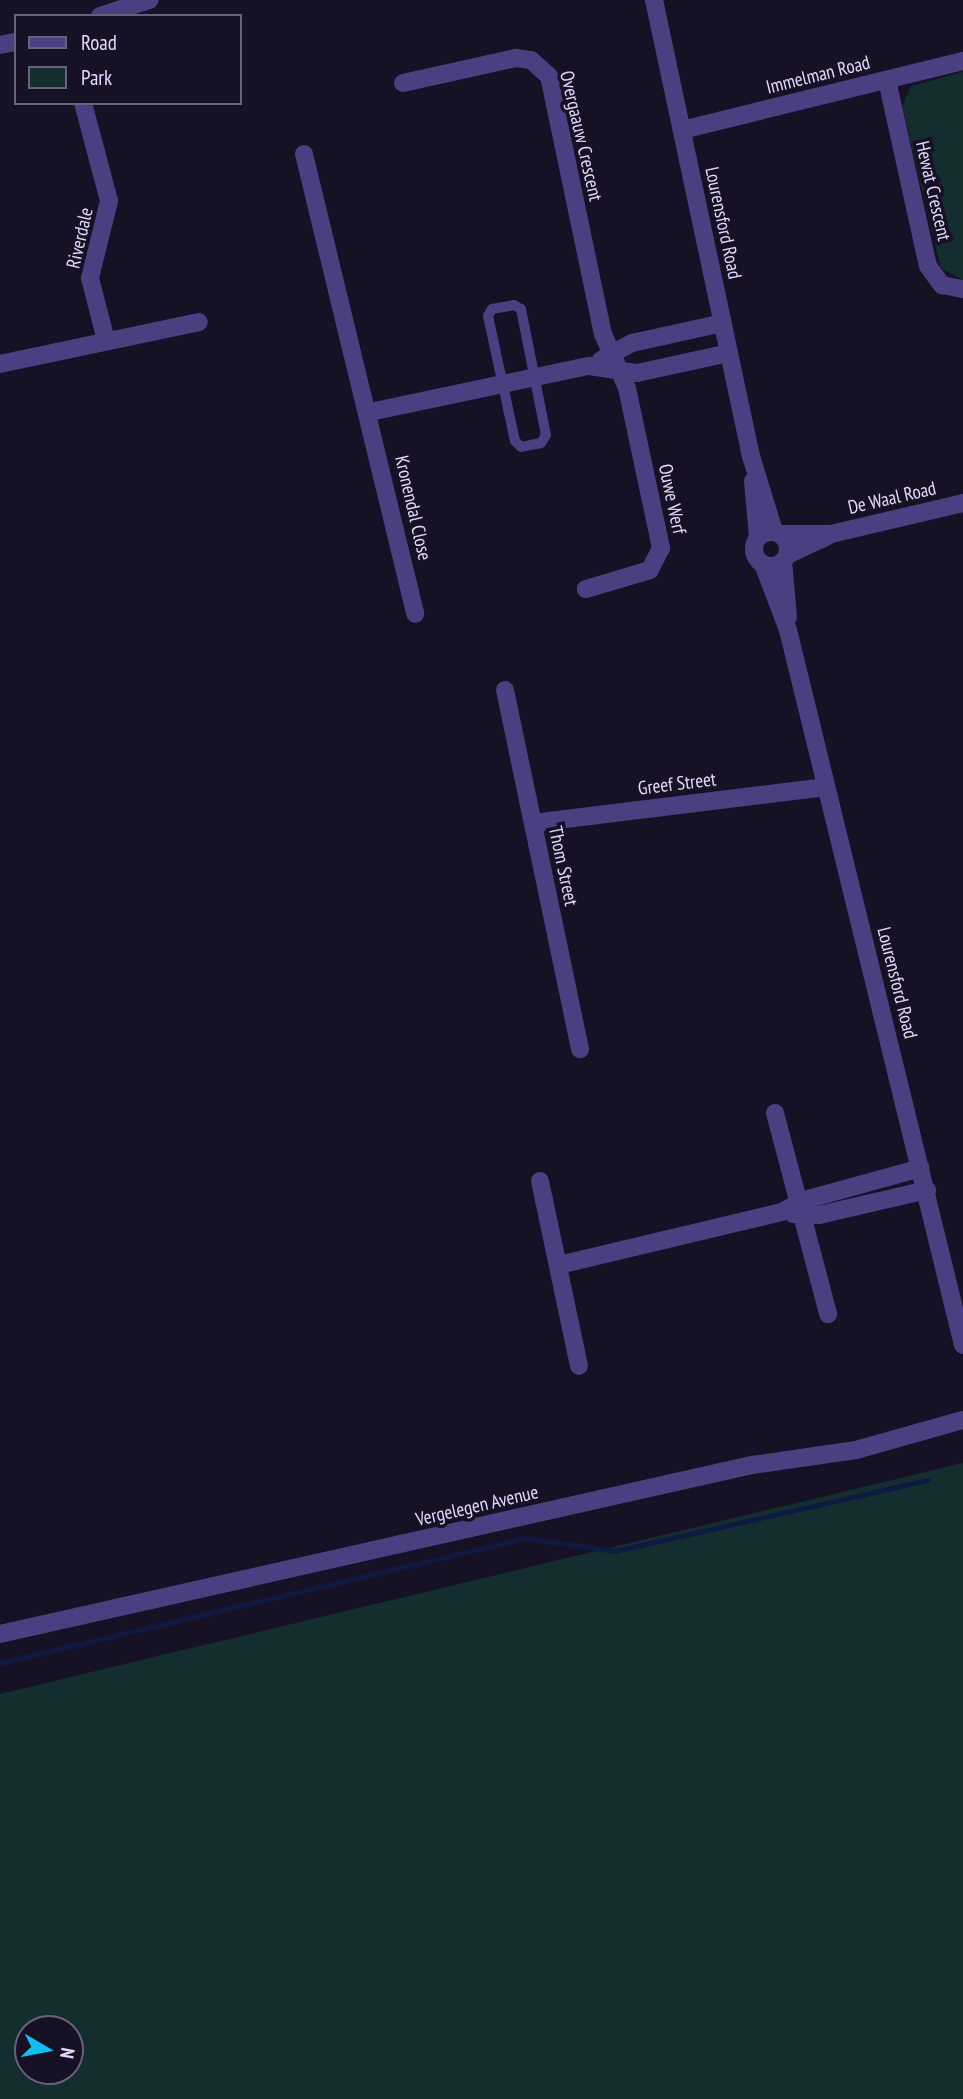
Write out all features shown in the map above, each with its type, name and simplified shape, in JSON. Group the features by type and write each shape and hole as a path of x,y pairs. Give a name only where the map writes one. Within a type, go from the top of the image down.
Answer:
{"street":[{"path":"106,14 149,0"},
{"name":"Lourensford Road","path":"654,0 751,456 771,534 785,558 788,630"},
{"name":"Overgaauw Crescent","path":"403,83 516,58 542,66 549,76 614,362"},
{"name":"Immelman Road","path":"682,130 963,61"},
{"name":"Hewat Crescent","path":"887,80 928,267 942,285 963,289"},
{"name":"Riverdale","path":"84,105 109,201 90,278 106,341"},
{"path":"304,154 370,412 589,366 614,362 636,373 729,353"},
{"path":"0,364 199,322"},
{"path":"614,362 632,343 723,323"},
{"name":"Ouwe Werf","path":"586,589 650,570 661,548 627,388 614,362"},
{"name":"Kronendal Close","path":"370,412 415,614"},
{"name":"De Waal Road","path":"771,534 831,534 963,503"},
{"name":"Lourensford Road","path":"771,534 754,546 788,630 963,1345"},
{"name":"De Waal Road","path":"763,564 785,558 831,534"},
{"name":"Thom Street","path":"505,691 580,1049"},
{"name":"Greef Street","path":"533,823 826,787"},
{"path":"775,1113 828,1314"},
{"path":"802,1209 921,1168"},
{"path":"540,1181 579,1366"},
{"path":"559,1265 782,1212 927,1190"},
{"name":"Vergelegen Avenue","path":"0,1634 752,1465 856,1450 963,1420"}],"lane":[{"path":"514,304 521,309 535,376 546,435 541,443 517,445 488,316 492,309 514,304"}],"green space":[{"path":"963,72 963,280 941,268 902,106 911,86"},
{"path":"963,1463 963,2099 0,2099 0,1694"}],"waterway":[{"path":"0,1663 525,1538 615,1551 928,1480"}]}
